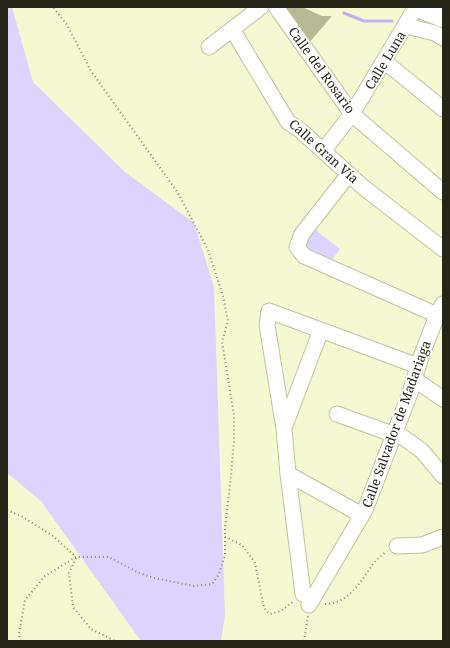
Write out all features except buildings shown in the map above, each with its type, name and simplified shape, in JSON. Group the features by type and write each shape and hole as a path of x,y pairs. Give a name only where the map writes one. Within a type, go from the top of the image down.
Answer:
{"main road":[{"path":"417,7 443,17"}],"street":[{"path":"209,47 261,7"},
{"name":"Calle del Rosario","path":"276,7 352,114 443,192"},
{"name":"Calle Luna","path":"323,151 352,114 417,7"},
{"path":"406,26 435,33 443,38"},
{"name":"Calle Gran Vía","path":"232,29 288,122 363,187 443,249"},
{"path":"384,61 443,109"},
{"path":"349,174 302,234 297,247 304,256 440,310"},
{"name":"Calle Salvador de Madariaga","path":"306,599 362,515 395,434 440,310"},
{"path":"306,599 288,474 284,429 267,325 268,311 321,330 416,373 443,399"},
{"path":"284,429 321,330"},
{"path":"337,414 395,434 422,451 443,476"},
{"path":"288,474 362,515"},
{"path":"397,546 422,545 443,537"}],"path":[{"path":"20,641 19,634 25,600 45,576 76,557 109,557 139,573 154,578 194,586 212,584 219,574 225,555 225,537 232,476 234,415 222,342 228,321 223,296 208,250 178,193 91,71 67,25 53,7"},
{"path":"7,510 53,536 76,557"},
{"path":"225,537 242,546 255,563 264,608 270,614 281,611 306,599 334,604 351,593 364,579 374,563 388,550 397,546"},
{"path":"76,557 69,573 73,607 91,629 115,641"}],"shaded area":[{"path":"7,7 12,7 33,82 125,172 194,223 214,287 225,615 221,641 141,641 41,501 7,473"},
{"path":"309,225 340,249 329,264 304,256"}],"waterway":[{"path":"344,13 364,21 392,21"}]}
